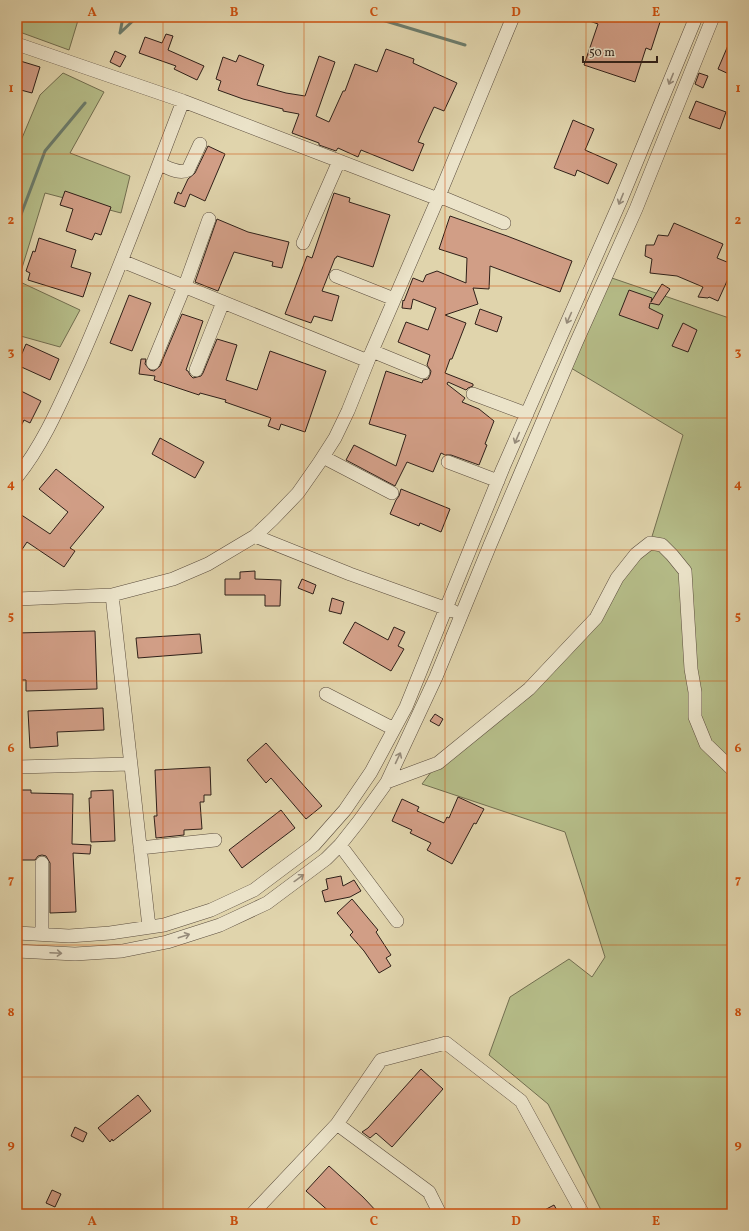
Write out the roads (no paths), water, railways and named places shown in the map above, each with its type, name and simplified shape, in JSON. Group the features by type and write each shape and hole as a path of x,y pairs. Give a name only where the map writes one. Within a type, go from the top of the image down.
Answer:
{"street":[{"path":"17,598 112,595 173,579 208,564 255,536 298,492 335,438 348,411 394,299 439,197 512,17"},
{"path":"17,933 69,936 110,933 164,925 211,910 254,890 314,845 345,810 372,772 406,707 498,481 620,202 696,17"},
{"path":"17,951 75,954 122,951 167,942 220,925 266,903 326,859 340,845 359,821 387,782 436,677 573,348 636,210 713,17"},
{"path":"17,44 183,101 339,161 439,197 504,223"},
{"path":"17,477 49,429 97,323 183,101"},
{"path":"159,164 179,172 184,172 188,170 200,144"},
{"path":"303,243 339,161"},
{"path":"154,363 185,286 209,219"},
{"path":"122,261 223,302 370,356 423,372"},
{"path":"336,276 394,299"},
{"path":"196,370 223,302"},
{"path":"473,394 527,414"},
{"path":"323,457 392,493"},
{"path":"448,462 498,481"},
{"path":"255,536 350,574 463,614"},
{"path":"387,782 438,763 529,689 596,618 617,578 636,554 650,543 662,545 685,571 691,669 695,692 695,717 706,744 732,769"},
{"path":"112,595 149,927"},
{"path":"326,694 394,729"},
{"path":"17,768 130,764"},
{"path":"140,848 215,840"},
{"path":"340,845 397,921"},
{"path":"42,862 42,934"},
{"path":"254,1213 337,1124 380,1060 446,1042 521,1101 583,1214"},
{"path":"337,1124 429,1192 440,1214"}],"waterway":[{"path":"120,33 123,17"},
{"path":"120,33 137,17"},
{"path":"342,17 379,19 465,45"},
{"path":"17,225 45,151 85,103"}]}
